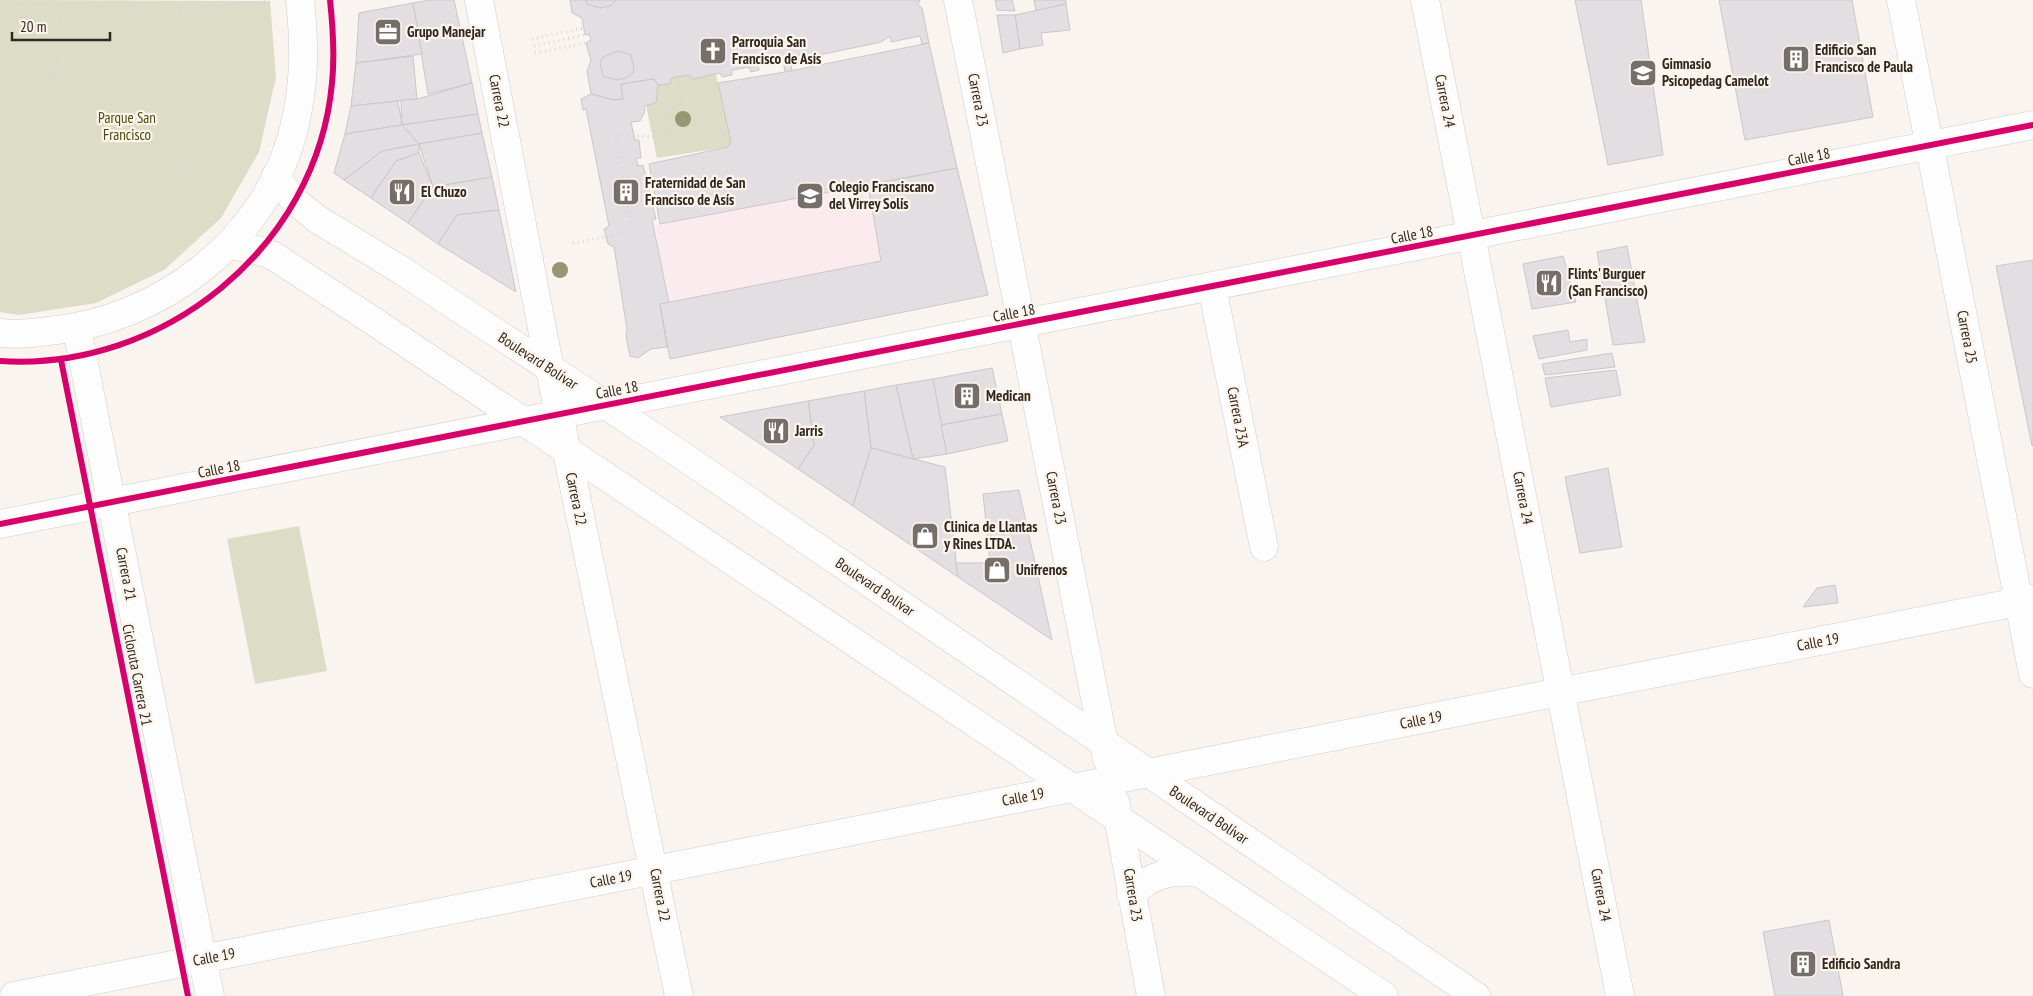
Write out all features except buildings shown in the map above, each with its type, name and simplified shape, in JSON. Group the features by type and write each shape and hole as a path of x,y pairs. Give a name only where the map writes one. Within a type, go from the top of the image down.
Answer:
{"street":[{"path":"0,333 15,335 77,329 133,312 184,283 228,245 251,216 276,177 293,134 302,89 305,43 300,0"},
{"name":"Carrera 22","path":"479,0 559,415 655,870 679,996"},
{"name":"Carrera 23","path":"958,0 1126,851 1131,894 1151,996"},
{"name":"Carrera 24","path":"1425,0 1620,996"},
{"name":"Carrera 25","path":"1901,0 2026,601 2033,674"},
{"name":"Calle 18","path":"0,524 2033,125"},
{"name":"Boulevard Bolívar","path":"276,177 295,201 317,219 401,270 550,370 606,405 1476,996"},
{"path":"228,245 254,249 272,255 566,449 1384,996"},
{"name":"Carrera 23A","path":"1212,287 1264,547"},
{"name":"Carrera 21","path":"77,329 210,996"},
{"name":"Calle 19","path":"14,996 2026,601"},
{"path":"1131,894 1149,879 1160,874 1186,871 1199,873"}],"path":[{"path":"40,23 55,0"},
{"path":"40,23 276,0"},
{"path":"0,19 17,16 29,18 40,23 55,42 57,60 53,77 46,86 27,97 16,99 0,95"},
{"path":"532,39 584,28"},
{"path":"534,46 589,34"},
{"path":"535,52 586,43"},
{"path":"53,77 251,216"},
{"path":"573,243 620,234 628,229 630,221 616,135 633,134 653,138 667,135 666,116 674,107 681,104 677,77"}],"shaded area":[{"name":"Colegio Franciscano del Virrey Solís","path":"929,43 988,295 670,359 660,304 669,303 654,226 660,224 649,164 728,147 718,83 785,72"}],"green space":[{"name":"Parque San Francisco","path":"0,0 270,1 276,77 259,152 221,218 164,270 96,303 19,315 0,312"},
{"path":"716,74 731,142 728,147 657,158 646,105 656,103 658,85 670,84 671,78 688,75 694,79"},
{"path":"299,526 327,671 255,684 227,539"}],"cycle path":[{"path":"0,361 60,359 118,345 172,321 221,288 263,246 297,198 320,143 333,73 330,0"},
{"path":"0,524 2033,125"},
{"name":"Cicloruta Carrera 21","path":"61,360 188,996"}],"place":[{"name":"Grupo Manejar","path":"388,32"},
{"name":"Parroquia San Francisco de Asís","path":"713,51"},
{"name":"Edificio San Francisco de Paula","path":"1796,59"},
{"name":"Gimnasio Psicopedag Camelot","path":"1643,73"},
{"name":"El Chuzo","path":"402,192"},
{"name":"Fraternidad de San Francisco de Asís","path":"626,192"},
{"name":"Colegio Franciscano del Virrey Solís","path":"810,196"},
{"name":"Flints' Burguer (San Francisco)","path":"1549,283"},
{"name":"Medican","path":"967,396"},
{"name":"Jarris","path":"776,431"},
{"name":"Clinica de Llantas y Rines LTDA.","path":"925,536"},
{"name":"Unifrenos","path":"997,570"},
{"name":"Edificio Sandra","path":"1803,964"}]}
